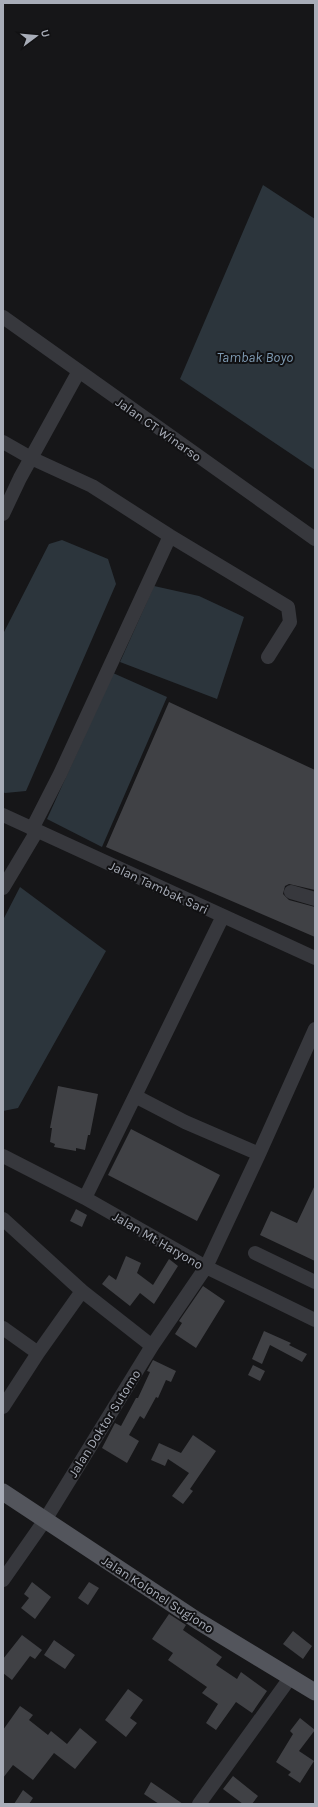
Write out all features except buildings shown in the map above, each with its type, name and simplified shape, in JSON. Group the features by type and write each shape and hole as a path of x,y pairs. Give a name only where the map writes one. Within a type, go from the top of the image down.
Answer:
{"main road":[{"name":"Jalan Kolonel Sugiono","path":"3,1492 198,1620 315,1692"}],"street":[{"name":"Jalan CT Winarso","path":"3,317 315,539"},
{"path":"5,506 79,371"},
{"path":"3,442 31,458 92,486 170,536 288,607 290,622 268,657"},
{"path":"3,888 34,830 170,536"},
{"name":"Jalan Tambak Sari","path":"3,815 315,958"},
{"path":"291,892 315,899"},
{"path":"85,1198 223,916"},
{"name":"Jalan Doktor Sutomo","path":"3,1580 45,1520 152,1346 206,1267 315,1029"},
{"path":"135,1096 185,1122 259,1154"},
{"name":"Jalan Mt Haryono","path":"3,1156 85,1198 206,1267 314,1317"},
{"path":"3,1219 82,1291 152,1346"},
{"path":"255,1254 315,1282"},
{"path":"3,1407 7,1393 82,1291"},
{"path":"3,1328 38,1352"},
{"path":"199,1804 290,1678"}],"water":[{"name":"Tambak Boyo","path":"263,185 315,219 315,470 180,379"},
{"path":"62,540 108,559 116,584 26,791 5,793 3,792 3,634 49,544"},
{"path":"154,586 199,596 244,617 217,699 120,662"},
{"path":"113,673 167,697 102,847 47,819"},
{"path":"20,887 106,951 18,1108 3,1111 3,920"}]}
